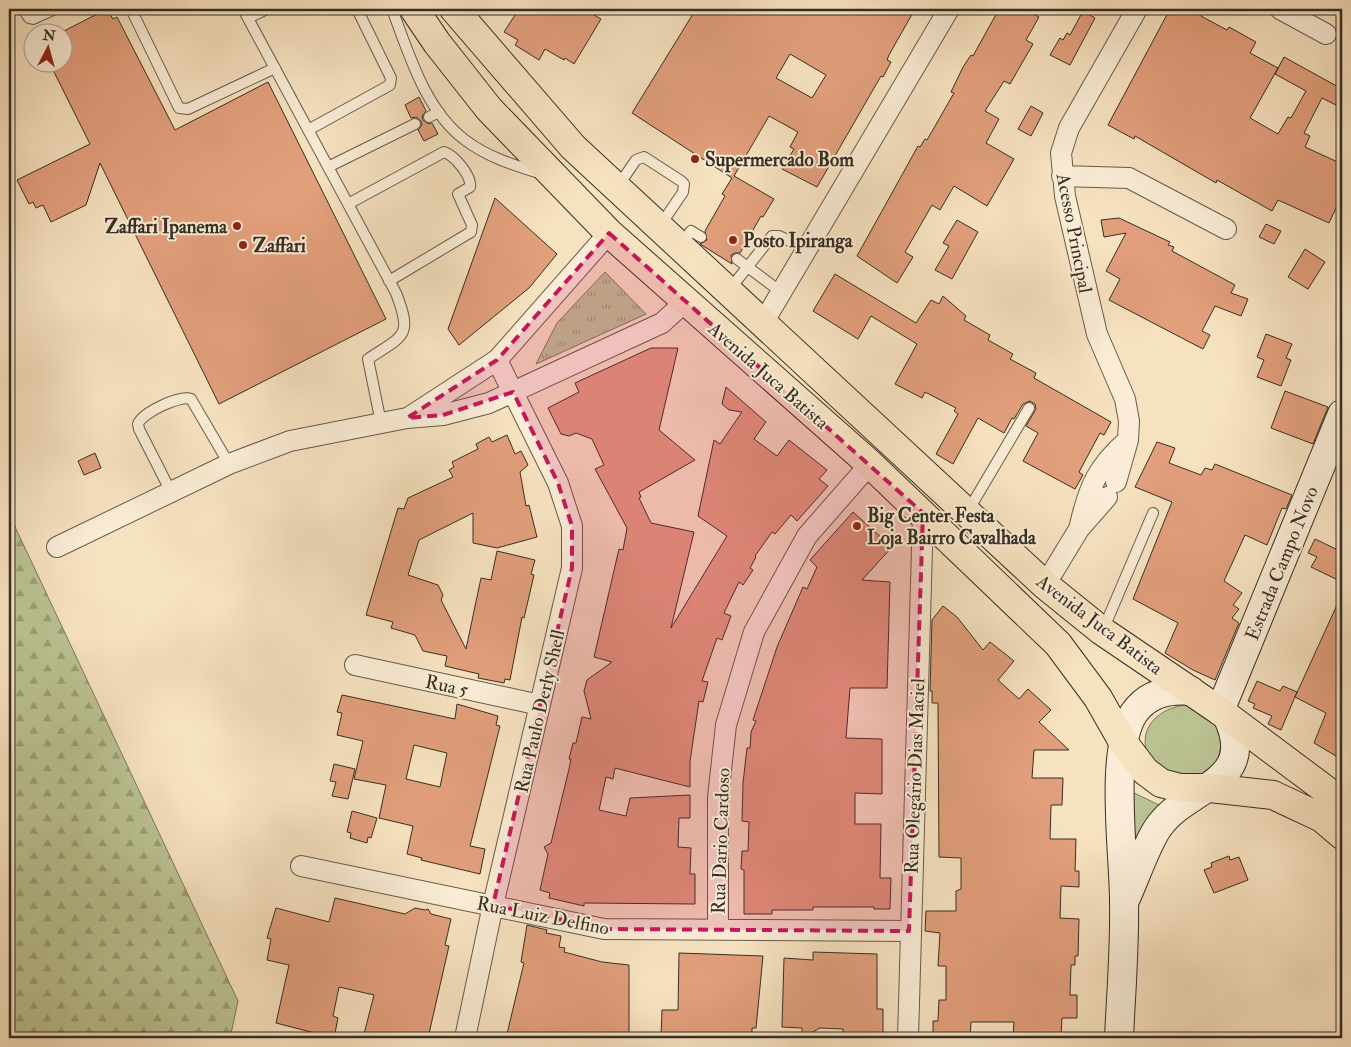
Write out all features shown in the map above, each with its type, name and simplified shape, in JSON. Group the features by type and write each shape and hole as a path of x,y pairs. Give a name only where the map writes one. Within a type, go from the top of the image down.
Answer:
{"main road":[{"name":"Avenida Juca Batista","path":"414,9 437,43 489,109 609,233 870,464 1058,644 1098,698 1124,742"},
{"name":"Avenida Juca Batista","path":"454,9 573,147 659,227 690,242 728,291 1045,586 1102,631 1191,691"},
{"name":"Estrada Campo Novo","path":"1224,714 1341,422"},
{"path":"1120,1038 1124,902 1119,806 1124,742 1134,713 1145,701 1159,693 1175,690 1191,691 1342,802"},
{"path":"1124,902 1159,826 1182,802 1210,788 1223,778 1232,764 1236,747 1234,731 1224,714"},
{"path":"1124,742 1145,771 1161,783 1180,788 1210,788 1273,795 1322,818 1342,835"}],"street":[{"path":"763,323 949,9"},
{"name":"Acesso Principal","path":"1045,586 1079,529 1111,490 1128,440 1129,421 1125,400 1097,334 1062,176 1061,153 1066,134 1137,9"},
{"path":"1280,9 1326,34"},
{"path":"1062,176 1129,178 1226,228"},
{"path":"407,418 497,360 609,233"},
{"path":"57,547 228,464 290,441 407,418 443,415 488,403 662,323 686,302"},
{"name":"Rua Paulo Derly Shell","path":"466,1038 493,906 572,568 572,526 558,483 497,360"},
{"name":"Acesso Principal","path":"1079,529 1092,480 1111,455 1128,440"},
{"name":"Rua Dario Cardoso","path":"718,930 718,797 726,725 754,632 807,536 870,464"},
{"name":"Rua Olegário Dias Maciel","path":"908,1038 909,931 923,513"},
{"name":"Rua 5","path":"355,665 540,705"},
{"name":"Rua Luiz Delfino","path":"301,866 604,929 909,931"}],"lane":[{"path":"23,9 26,15 33,19 55,9"},
{"path":"131,9 180,108 188,109 275,68"},
{"path":"267,9 246,13 389,280 404,312 406,327 400,338 368,359 381,423"},
{"path":"308,130 390,85 391,78 357,9"},
{"path":"392,9 417,73 439,112 465,140 510,164 556,178"},
{"path":"429,117 439,112"},
{"path":"328,167 415,124"},
{"path":"348,204 440,153 451,155 470,178 470,187 458,194 472,225 471,232 389,280"},
{"path":"616,188 640,157 648,158 681,181 684,184 683,192 659,227"},
{"path":"728,291 772,236 779,236 807,249"},
{"path":"737,259 781,292"},
{"path":"171,492 138,424 145,415 181,398 191,399 228,464"},
{"path":"967,512 1029,408"},
{"path":"1102,631 1153,513"}],"highlighted area":[{"path":"609,233 923,513 909,931 604,929 493,905 572,568 572,526 558,483 513,392 443,415 407,418 497,360"}],"green space":[{"path":"605,272 646,314 536,364 557,323"},
{"path":"9,514 238,1001 230,1038 9,1038"},
{"path":"1187,705 1214,723 1221,738 1220,751 1213,767 1192,778 1159,770 1147,752 1145,740 1147,731 1156,718 1170,709"},
{"path":"1128,790 1159,805 1133,849"}],"building":[{"name":"Zaffari","path":"107,9 113,19 117,17 175,130 268,82 386,319 219,404 100,163 86,205 51,222 43,205 36,208 33,202 29,204 17,180 90,144 54,72 72,72 72,27"},
{"path":"519,9 584,9 601,19 574,64 545,49 539,60 515,45 518,40 504,32"},
{"path":"696,9 915,9 889,55 887,60 891,62 883,77 881,76 817,187 782,169 794,149 790,147 798,132 769,116 734,176 774,199 763,217 761,216 740,253 731,255 732,264 700,244 707,240 705,231 725,196 722,194 732,178 632,113","holes":["790,54 826,75 812,98 776,78"]},
{"path":"999,9 1024,9 1039,17 1026,40 1033,44 1010,84 1004,81 985,111 999,119 986,143 1014,159 987,206 954,186 940,210 932,205 905,252 913,257 897,283 857,256 918,146 920,147 925,139 927,140 954,93 951,92 963,67 971,55 973,56"},
{"path":"1170,9 1205,9 1201,16 1227,30 1229,27 1256,42 1250,53 1278,68 1250,118 1278,134 1288,117 1291,118 1306,91 1275,74 1284,57 1342,89 1342,108 1322,98 1304,133 1310,136 1305,147 1342,164 1342,195 1329,223 1278,200 1272,211 1217,180 1216,183 1135,136 1134,139 1108,125"},
{"path":"1083,11 1095,18 1070,65 1050,55 1060,38 1063,40 1067,33 1070,35"},
{"path":"419,97 426,111 422,116 423,120 428,124 432,123 438,134 424,141 418,130 422,125 421,121 416,117 411,118 405,105"},
{"path":"1031,106 1043,113 1031,136 1018,129"},
{"path":"495,198 557,254 529,288 459,345 448,329"},
{"path":"1119,218 1170,242 1168,245 1174,247 1172,251 1235,285 1231,293 1248,299 1241,316 1215,306 1202,331 1210,335 1203,349 1109,300 1120,279 1106,271 1126,233 1104,237 1101,220"},
{"path":"957,220 978,232 952,279 935,270 949,246 943,243"},
{"path":"1266,224 1281,231 1274,244 1259,237"},
{"path":"1305,249 1325,262 1308,289 1288,277"},
{"path":"835,274 916,323 931,300 939,304 943,296 966,316 964,320 990,335 988,340 1013,354 1010,359 1036,373 1034,378 1111,422 1104,435 1100,433 1079,472 1083,475 1075,489 1023,461 1038,433 1026,426 1036,409 1035,404 1030,401 1023,404 1014,419 1012,418 1004,433 978,418 953,464 936,454 958,414 954,411 956,408 925,392 922,398 895,384 917,344 871,316 858,339 813,311"},
{"path":"1266,334 1292,344 1286,358 1291,360 1281,386 1257,377 1264,360 1257,357"},
{"path":"651,348 678,348 659,430 695,460 639,492 641,497 639,498 651,523 694,532 671,628 727,536 698,516 714,440 720,444 742,412 729,410 722,404 726,387 766,422 754,439 777,456 789,440 827,470 819,479 828,486 797,521 791,515 775,534 772,532 755,556 750,568 753,570 743,585 739,582 724,613 731,616 722,640 717,638 702,681 708,682 703,702 699,701 690,761 690,787 615,768 613,779 606,777 599,810 626,816 630,798 690,795 690,818 679,818 678,847 691,848 690,874 695,874 695,904 584,903 584,906 549,898 550,893 540,890 548,854 544,847 551,843 569,769 571,759 569,759 573,743 576,743 582,717 591,719 584,691 587,680 612,662 594,657 619,549 623,550 627,528 595,469 604,465 592,439 576,433 569,436 561,434 548,408 579,392 575,383"},
{"path":"1285,391 1328,407 1313,444 1271,428"},
{"path":"507,435 515,454 521,451 528,465 520,472 526,506 529,505 537,537 497,548 473,543 473,513 419,540 408,575 438,585 443,595 441,600 466,649 481,578 491,580 497,551 535,560 531,574 534,575 524,618 522,617 510,680 505,679 504,683 478,678 479,674 445,666 447,656 423,651 415,635 391,628 393,622 366,615 398,508 404,509 408,498 453,477 449,470 454,467 452,462 478,449 476,444 489,437 492,442"},
{"path":"1157,442 1175,448 1169,463 1201,475 1205,468 1212,470 1215,464 1292,495 1286,509 1282,508 1267,545 1245,535 1224,581 1242,593 1233,605 1239,609 1232,618 1239,623 1215,680 1193,670 1165,653 1178,623 1133,599 1172,502 1135,487"},
{"path":"95,453 101,468 84,475 78,461"},
{"path":"853,512 892,547 862,580 890,582 887,688 850,688 846,738 882,739 882,794 855,793 855,824 881,824 880,878 891,878 890,909 874,909 874,907 813,907 813,910 772,910 772,914 744,914 744,870 741,869 742,851 748,851 749,822 742,821 743,783 747,748 750,748 751,732 756,721 753,720 777,647 803,587 807,589 817,567 810,560"},
{"path":"1315,539 1342,552 1342,582 1311,567 1317,557 1308,553"},
{"path":"1342,594 1342,741 1336,756 1314,743 1326,713 1295,697"},
{"path":"943,606 957,617 983,650 990,642 1014,661 998,680 1019,699 1028,689 1051,710 1039,722 1069,750 1034,750 1032,778 1063,778 1062,805 1051,805 1050,839 1076,839 1075,871 1079,871 1079,887 1061,886 1060,918 1079,919 1078,956 1075,956 1075,965 1071,965 1070,995 1077,995 1077,1018 1062,1018 1061,1038 1013,1038 1014,1022 971,1022 970,1038 933,1038 933,1021 938,1021 939,1000 946,1000 946,966 938,966 940,933 925,931 926,911 956,911 956,891 961,889 961,858 939,857 938,703 932,703 932,691 930,691 932,620"},
{"path":"1257,681 1280,691 1283,686 1297,692 1281,730 1268,724 1272,716 1253,708 1255,704 1248,701"},
{"path":"342,695 455,719 457,704 498,716 496,725 500,726 470,846 485,849 480,874 421,860 422,858 407,854 413,826 379,818 386,785 354,779 363,741 337,735 342,713 337,712","holes":["414,745 447,753 440,787 406,779"]},
{"path":"334,764 355,769 348,799 332,796 336,782 330,781"},
{"path":"352,811 377,818 371,838 368,837 367,843 350,838 351,833 347,832"},
{"path":"1229,856 1230,860 1239,857 1248,880 1214,893 1204,870 1212,867 1211,863"},
{"path":"335,898 405,914 415,908 428,909 431,914 451,919 445,945 449,946 428,1038 363,1038 374,995 339,987 333,1016 338,1018 334,1038 276,1023 289,965 267,960 271,939 267,938 276,908 329,922"},
{"path":"527,925 547,930 546,933 561,936 559,947 565,948 564,952 602,962 629,965 629,1038 561,1038 533,1032 531,1038 506,1038 524,963 521,962"},
{"path":"813,952 877,954 877,1009 883,1009 883,1038 843,1038 843,1029 820,1028 802,1038 802,1028 782,1027 784,958 813,960"},
{"path":"679,953 763,956 756,1028 752,1028 752,1038 661,1038 662,1010 678,1010"}],"place":[{"name":"Supermercado Bom","path":"695,159"},
{"name":"Zaffari Ipanema","path":"237,226"},
{"name":"Posto Ipiranga","path":"733,240"},
{"name":"Zaffari","path":"243,245"},
{"name":"Big Center Festa Loja Bairro Cavalhada","path":"857,526"}]}
